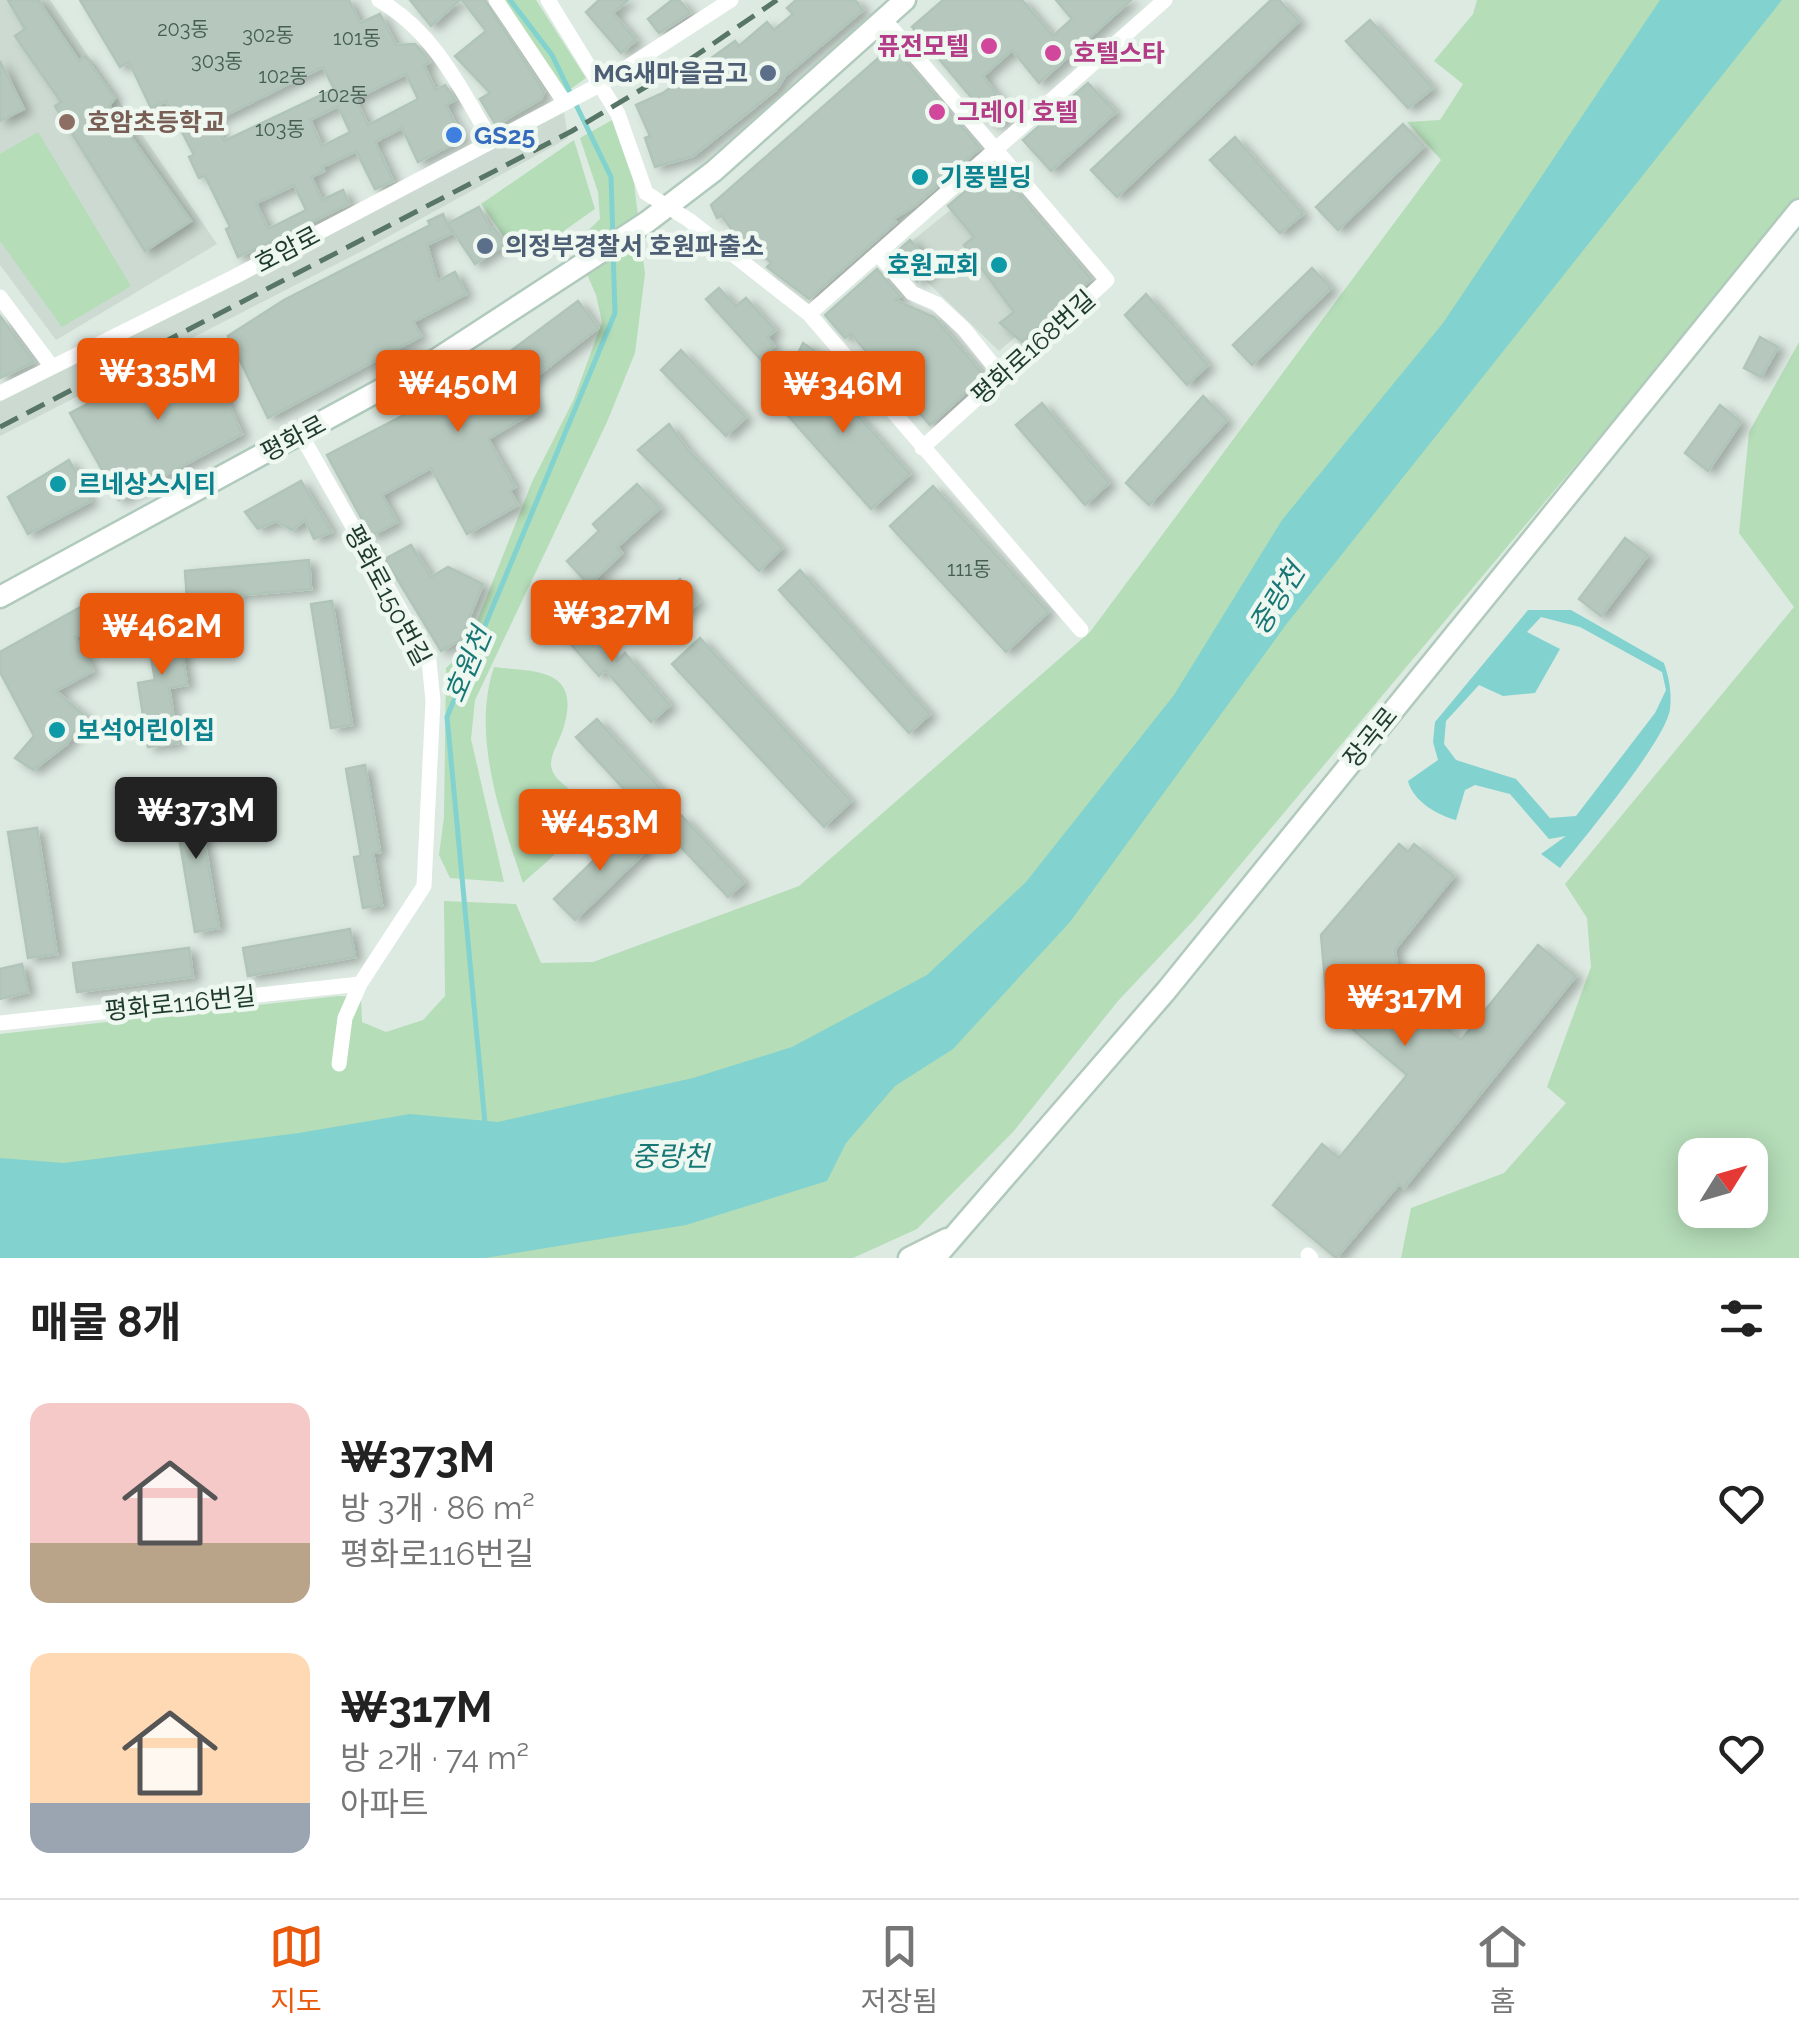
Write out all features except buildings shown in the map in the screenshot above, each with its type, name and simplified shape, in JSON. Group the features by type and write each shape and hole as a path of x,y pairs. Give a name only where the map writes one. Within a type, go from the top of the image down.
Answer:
{"street":[{"path":"379,0 407,16 430,43 491,140"},
{"path":"496,0 568,101"},
{"path":"548,0 618,114 646,193 690,220 809,314 1081,630"},
{"path":"600,84 731,0"},
{"path":"666,208 714,171 905,0"},
{"path":"809,314 1165,0"},
{"name":"평화로168번길","path":"884,19 1107,280 922,448"},
{"name":"호암로","path":"0,393 234,277 600,84"},
{"name":"평화로","path":"0,597 437,359 666,208"},
{"name":"장곡로","path":"935,1258 1166,991 1799,210"},
{"path":"878,254 912,294 937,304 964,329 1002,376"},
{"path":"0,297 52,367"},
{"name":"평화로150번길","path":"301,435 428,660 433,701 424,886 360,984"},
{"path":"338,1064 345,1018 360,984"},
{"name":"평화로116번길","path":"0,1023 360,984"},
{"path":"910,1258 958,1230"},
{"path":"954,1258 958,1230"}],"shaded area":[{"name":"호암초등학교","path":"0,0 50,0 217,244 56,340 0,265"},
{"path":"564,112 568,138 366,249 0,436 0,402"},
{"path":"995,174 1084,278 999,351 897,253"}],"green space":[{"path":"502,0 536,0 586,78 565,93"},
{"path":"1477,0 1799,0 1799,199 1194,920 1118,1001 1013,1132 917,1229 853,1258 0,1258 0,1034 338,996 361,997 362,1022 386,1032 423,1020 445,996 444,901 516,904 541,963 593,962 799,886 1090,632 1441,160 1407,122 1440,120 1463,84 1434,61 1473,14"},
{"path":"612,120 634,183 645,274 635,353 607,422 475,700 471,739 504,882 450,878 439,855 444,817 446,668 466,649 532,482 574,399 602,322 596,295 574,244 600,219 598,192 580,138"},
{"path":"38,132 131,286 62,327 0,241 0,154"},
{"path":"574,140 595,209 521,261 481,204"},
{"path":"1799,342 1799,1258 1401,1258 1411,1208 1504,1173 1566,1103 1547,1087 1591,967 1587,918 1565,884 1794,607 1739,533 1749,432"},
{"path":"494,667 550,676 566,693 568,707 551,763 556,776 580,804 580,817 566,842 523,883 498,804 487,748 488,693"}],"water":[{"name":"중랑천","path":"1660,0 1782,0 1285,626 1070,922 953,1049 895,1086 846,1143 827,1181 686,1225 485,1258 0,1258 0,1158 64,1163 299,1133 410,1114 498,1122 693,1078 792,1047 927,975 1026,882 1174,695 1282,520 1443,323"},
{"path":"1528,610 1571,610 1664,663 1670,685 1670,709 1655,743 1560,868 1541,854 1566,836 1549,839 1510,794 1475,785 1465,790 1456,820 1420,801 1408,781 1438,760 1433,742 1435,722","holes":["1541,617 1580,627 1662,672 1666,690 1655,713 1576,816 1550,818 1516,779 1456,760 1444,744 1446,721 1479,685 1503,696 1535,693 1560,649 1527,632"]}],"waterway":[{"name":"호원천","path":"510,0 552,55 611,177 613,239"},
{"name":"호원천","path":"485,1123 447,717 615,313 613,250"}],"railway":[{"path":"0,427 572,131 679,67 777,0"}],"place":[{"name":"퓨전모텔","path":"989,46"},
{"name":"호텔스타","path":"1053,53"},
{"name":"MG새마을금고","path":"768,73"},
{"name":"그레이 호텔","path":"937,112"},
{"name":"호암초등학교","path":"67,122"},
{"name":"GS25","path":"454,135"},
{"name":"기풍빌딩","path":"920,177"},
{"name":"의정부경찰서 호원파출소","path":"485,246"},
{"name":"호원교회","path":"999,265"},
{"name":"르네상스시티","path":"58,484"},
{"name":"보석어린이집","path":"57,730"}]}
